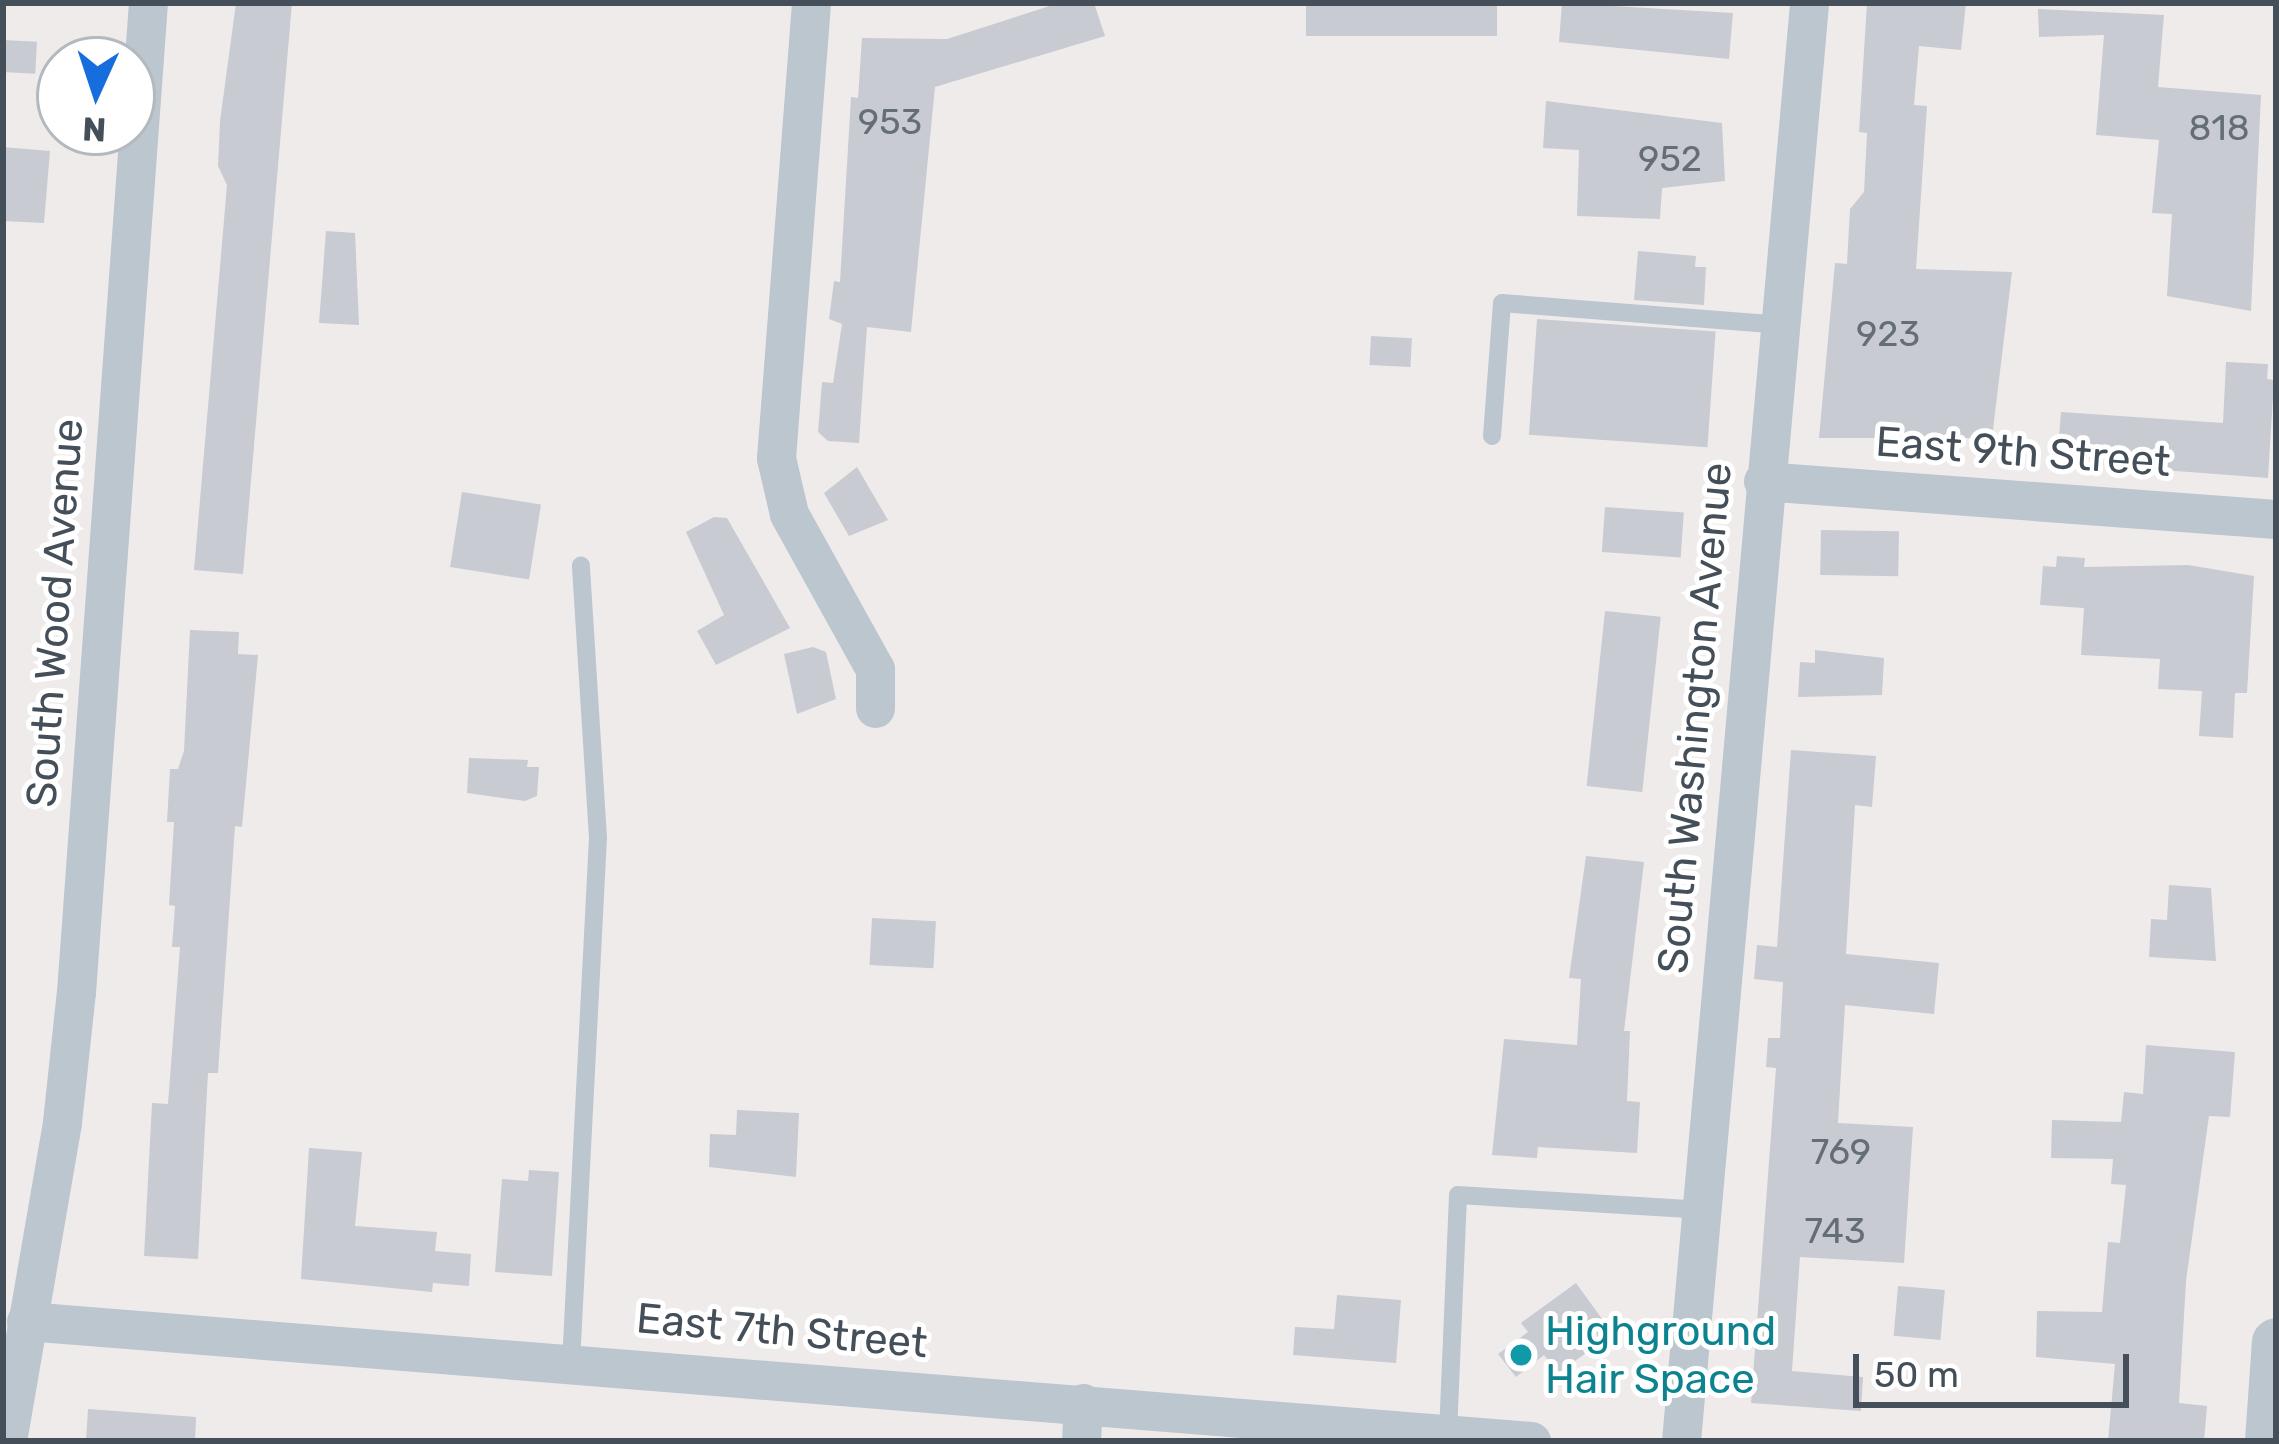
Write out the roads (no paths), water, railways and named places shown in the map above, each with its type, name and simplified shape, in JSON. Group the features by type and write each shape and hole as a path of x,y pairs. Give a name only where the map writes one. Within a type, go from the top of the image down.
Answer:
{"street":[{"name":"South Wood Avenue","path":"7,1441 76,992 148,3"},
{"path":"811,3 776,458 789,514 875,669 875,708"},
{"name":"South Washington Avenue","path":"1681,1441 1809,3"},
{"name":"East 9th Street","path":"1763,481 2276,518"},
{"name":"East 7th Street","path":"26,1322 572,1363 1082,1422 1531,1441"},
{"path":"2269,1441 2276,1342"}],"lane":[{"path":"1492,436 1502,303 1779,325"},
{"path":"572,1363 598,838 581,566"},
{"path":"1448,1434 1458,1196 1701,1210"}],"place":[{"name":"Highground Hair Space","path":"1521,1355"}]}
